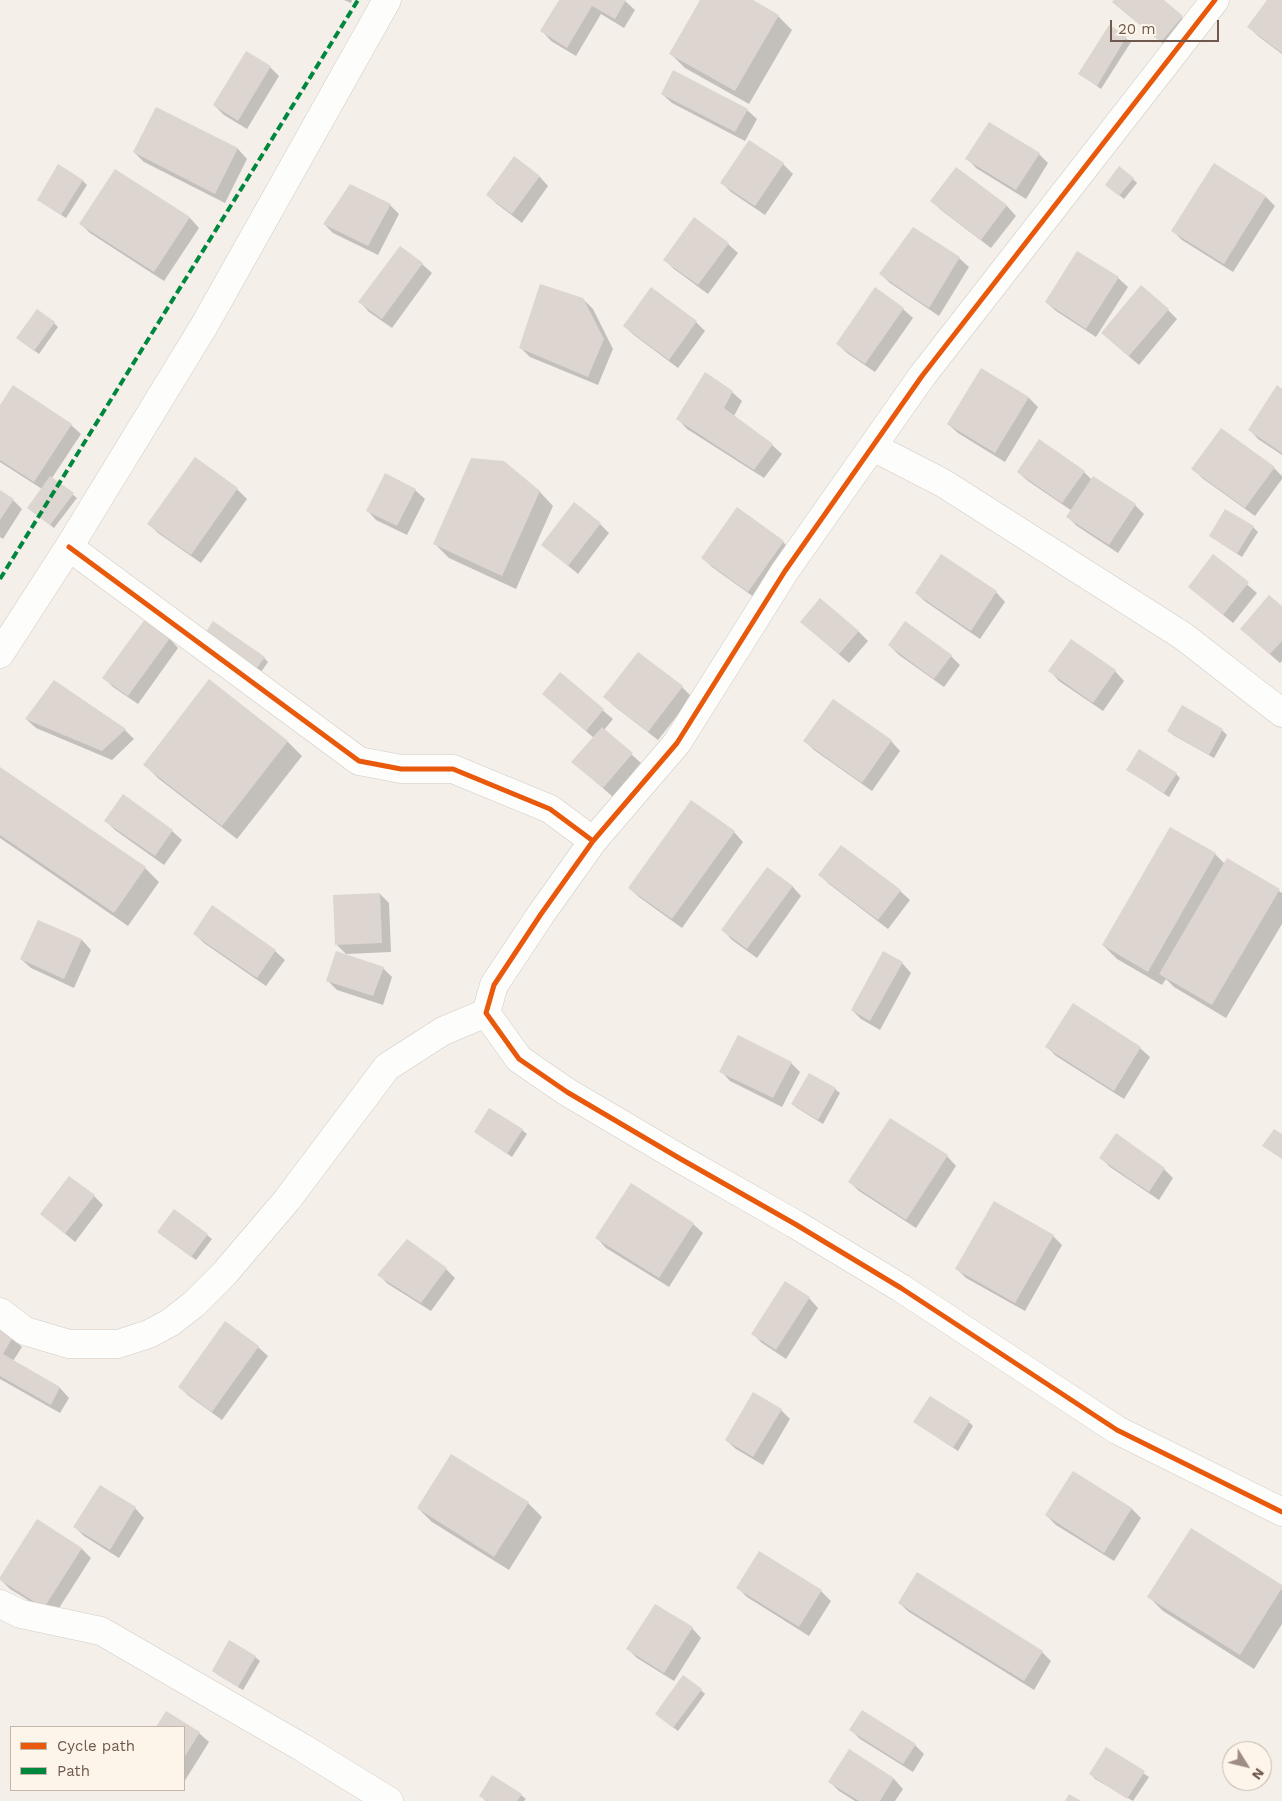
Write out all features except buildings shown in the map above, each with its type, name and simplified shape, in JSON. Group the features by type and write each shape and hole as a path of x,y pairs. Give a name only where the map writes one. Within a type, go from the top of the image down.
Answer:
{"street":[{"path":"0,654 69,547 204,326 387,0"},
{"path":"486,1013 494,985 541,914 593,841 677,743 785,571 922,376 1215,0"},
{"path":"873,446 943,483 1184,636 1282,713"},
{"path":"69,547 359,760 400,770 452,770 550,809 593,841"},
{"path":"0,1312 26,1331 69,1344 118,1344 149,1334 171,1322 194,1304 231,1266 287,1200 387,1067 443,1031 486,1013"},
{"path":"486,1013 519,1060 567,1092 795,1224 892,1283 1117,1430 1282,1512"},
{"path":"0,1604 21,1614 101,1631 303,1748 389,1801"}],"marked path":[{"path":"0,579 358,0"}],"cycle path":[{"path":"593,841 677,743 785,571 922,376 1215,0"},
{"path":"69,547 359,761 401,769 453,769 550,809 593,841 494,985 486,1013 519,1059 567,1092 795,1224 901,1288 1117,1430 1282,1512"}]}
